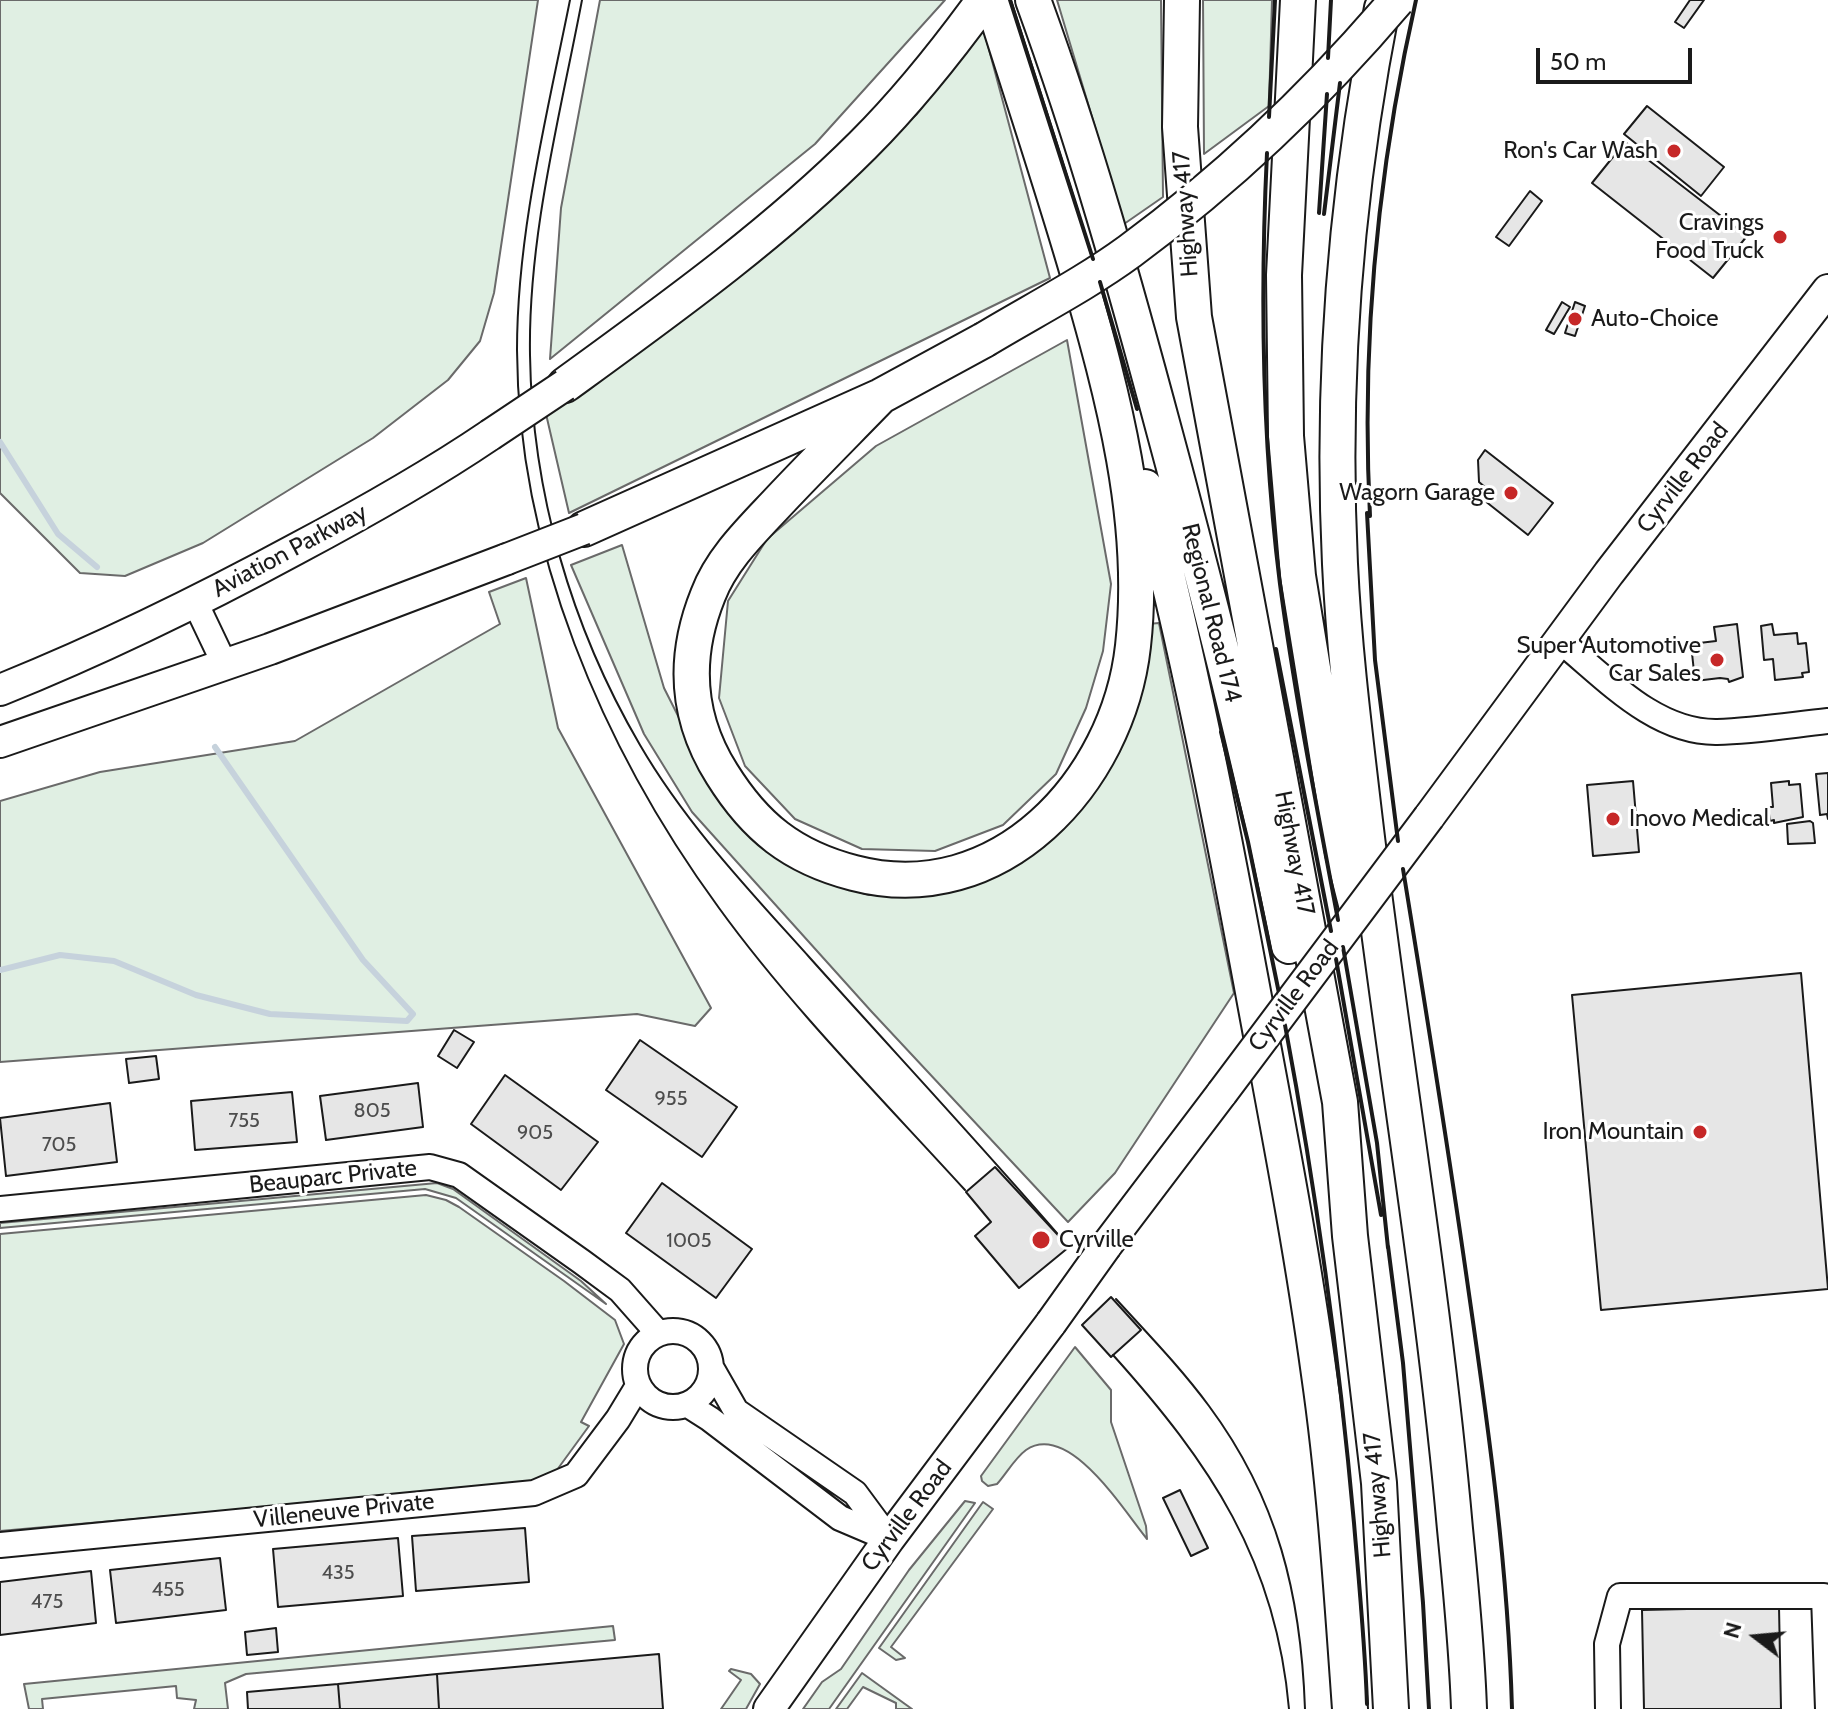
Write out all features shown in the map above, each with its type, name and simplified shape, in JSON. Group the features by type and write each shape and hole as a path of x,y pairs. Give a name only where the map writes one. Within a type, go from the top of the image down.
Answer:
{"highway":[{"path":"565,385 759,238 853,154 927,75 984,0"},
{"path":"881,396 727,560 709,592 700,619 693,648 691,679 701,735 734,793 764,829 783,843 827,865 871,878 944,877 1010,851 1030,837 1068,800 1092,764 1110,728 1129,674 1135,617 1133,529 1114,401 1070,247 992,0"},
{"name":"Regional Road 174","path":"1033,0 1055,59 1127,295 1224,660 1288,942 1318,1105 1350,1236"},
{"name":"Highway 417","path":"1182,0 1180,127 1194,317 1340,1102 1350,1236 1379,1483 1391,1709"},
{"path":"1298,0 1286,197 1284,302 1286,436 1298,576 1343,853 1396,1060"},
{"path":"1384,0 1364,111 1348,232 1340,345 1337,459 1340,569 1346,658 1447,1439 1469,1709"},
{"path":"584,529 881,396 984,340 1128,253 1206,192 1286,118 1397,0"},
{"path":"1114,401 1130,428 1212,768 1274,1106 1319,1374 1337,1541 1350,1709"}],"main road":[{"name":"Cyrville Road","path":"769,1709 889,1539 1106,1246 1559,640 1828,290"},
{"name":"Aviation Parkway","path":"0,690 195,602 386,500 565,385"},
{"path":"0,742 225,665 584,529"}],"street":[{"path":"195,602 225,665"},
{"path":"1559,640 1652,714 1691,728 1715,732 1828,721"},
{"name":"Beauparc Private","path":"0,1209 430,1167 459,1175 582,1262 620,1290 658,1333"},
{"path":"712,1369 700,1397 688,1405 673,1408 658,1405 646,1397 638,1386 634,1369 637,1355 646,1342 658,1333 673,1330 688,1333 709,1354 712,1369 736,1411 855,1493 889,1539"},
{"name":"Villeneuve Private","path":"0,1545 534,1493 576,1475 618,1419 638,1386"},
{"path":"688,1405 840,1518 889,1539"},
{"path":"1608,1709 1607,1644 1620,1596 1824,1596 1828,1705"}],"green space":[{"path":"0,0 538,0 494,293 480,341 448,380 373,438 203,543 125,576 80,573 0,493"},
{"path":"600,0 945,0 815,144 550,359 561,208"},
{"path":"1057,0 1161,0 1163,197 1124,224"},
{"path":"1203,0 1272,0 1269,106 1204,154"},
{"path":"983,27 1050,278 569,513 546,414 748,266 917,114"},
{"path":"1067,340 1111,584 1103,651 1086,708 1056,774 1003,825 935,851 862,849 795,819 745,766 719,698 728,601 767,539 876,446"},
{"path":"622,545 664,688 718,795 829,883 869,895 952,891 984,881 1018,863 1043,842 1148,624 1159,623 1234,993 1115,1173 1068,1222 871,1011 692,812 644,734 571,565"},
{"path":"526,578 558,728 711,1008 695,1026 637,1014 0,1062 0,801 100,772 295,741 500,624 489,592"},
{"path":"437,1183 453,1189 581,1281 606,1304 456,1198 425,1189 0,1228 0,1223"},
{"path":"426,1195 459,1207 615,1320 624,1344 581,1422 589,1426 554,1474 530,1484 0,1531 0,1234"},
{"path":"1075,1347 1111,1390 1111,1422 1146,1526 1147,1539 1094,1473 1060,1448 1043,1444 1026,1450 997,1484 988,1486 982,1481 981,1476"},
{"path":"965,1501 975,1503 829,1709 803,1709 822,1682 841,1669 909,1570"},
{"path":"983,1502 993,1509 891,1647 905,1658 896,1660 879,1648"},
{"path":"613,1626 615,1640 246,1674 225,1683 228,1709 194,1709 196,1700 177,1698 176,1686 42,1699 43,1709 29,1709 24,1684"},
{"path":"729,1671 751,1674 760,1684 746,1709 721,1709 741,1680"},
{"path":"862,1673 912,1709 896,1709 896,1703 863,1687 847,1709 836,1709"}],"building":[{"path":"1690,0 1704,0 1684,28 1675,22"},
{"name":"Ron's Car Wash","path":"1647,106 1724,167 1701,196 1624,134"},
{"path":"1625,142 1747,236 1713,278 1592,183"},
{"path":"1530,191 1542,201 1509,246 1496,237"},
{"name":"Auto-Choice","path":"1562,302 1570,307 1554,334 1546,330"},
{"name":"Auto-Choice","path":"1575,302 1585,306 1575,336 1565,333"},
{"name":"Wagorn Garage","path":"1485,450 1553,503 1528,535 1480,497 1486,488 1479,482 1478,460"},
{"name":"Super Automotive Car Sales","path":"1737,624 1743,677 1729,682 1720,678 1695,681 1691,644 1716,641 1714,627"},
{"path":"1772,624 1774,635 1797,633 1798,644 1806,643 1809,672 1802,673 1803,677 1775,680 1773,659 1764,660 1761,626"},
{"path":"1828,773 1828,819 1827,814 1820,815 1816,774"},
{"name":"Inovo Medical","path":"1633,781 1639,852 1593,856 1587,785"},
{"path":"1789,781 1789,785 1800,784 1803,817 1774,823 1774,820 1770,821 1768,807 1773,807 1771,783"},
{"path":"1813,823 1815,843 1788,844 1787,824"},
{"name":"Iron Mountain","path":"1801,973 1828,1289 1601,1310 1572,995"},
{"path":"454,1030 474,1042 457,1068 438,1056"},
{"path":"640,1040 737,1107 702,1157 606,1090"},
{"path":"156,1056 159,1079 129,1083 126,1059"},
{"path":"505,1075 598,1142 561,1190 471,1124"},
{"path":"418,1083 423,1127 326,1140 320,1096"},
{"path":"292,1092 297,1142 195,1150 191,1101"},
{"path":"110,1103 117,1162 6,1176 0,1118"},
{"path":"995,1167 1069,1247 1019,1288 975,1236 991,1222 966,1192"},
{"path":"662,1183 752,1249 716,1298 626,1233"},
{"path":"1111,1297 1141,1330 1111,1357 1082,1325"},
{"path":"1180,1490 1208,1548 1191,1556 1163,1498"},
{"path":"525,1528 529,1582 416,1591 412,1536"},
{"path":"398,1538 403,1596 278,1607 273,1549"},
{"path":"220,1558 226,1610 116,1623 110,1570"},
{"path":"91,1571 96,1623 0,1635 0,1582"},
{"path":"1779,1607 1781,1709 1644,1709 1642,1610"},
{"path":"276,1628 278,1652 247,1655 245,1632"},
{"path":"659,1654 663,1709 439,1709 437,1674"},
{"path":"437,1674 439,1709 340,1709 338,1684"},
{"path":"338,1684 340,1709 248,1709 247,1692"}],"waterway":[{"path":"0,442 58,534 97,567"},
{"path":"0,970 60,955 114,961 196,995 270,1014 407,1021 413,1014 363,960 215,747"}],"tram line":[{"path":"570,0 528,218 518,306 517,350 521,425 533,499 551,572 574,644 604,714 638,781 719,908 776,981 965,1190"},
{"path":"582,0 540,221 534,266 530,355 538,457 547,507 575,606 616,700 640,745 677,802 719,856 1069,1247"},
{"path":"1116,1299 1209,1406 1253,1477 1269,1513 1291,1588 1303,1667 1305,1709"},
{"path":"1113,1355 1180,1435 1232,1517 1253,1560 1270,1606 1282,1655 1289,1709"}],"wall":[{"path":"1010,0 1093,259"},
{"path":"1269,117 1275,0"},
{"path":"1328,58 1331,0"},
{"path":"1370,516 1368,386 1375,256 1392,127 1416,0"},
{"path":"1324,214 1340,83"},
{"path":"1319,213 1327,94"},
{"path":"1267,153 1264,369 1269,477 1292,668 1338,920"},
{"path":"1100,282 1137,409"},
{"path":"1367,513 1375,660 1398,841"},
{"path":"1276,649 1331,931"},
{"path":"1221,732 1248,842 1280,998"},
{"path":"1403,869 1490,1449 1502,1553 1512,1709"},
{"path":"1343,947 1377,1143 1388,1248"},
{"path":"1336,959 1381,1215"},
{"path":"1285,1025 1307,1149 1334,1336 1354,1523 1367,1704"},
{"path":"1388,1246 1403,1363 1429,1709"}],"place":[{"name":"Ron's Car Wash","path":"1674,151"},
{"name":"Cravings Food Truck","path":"1780,237"},
{"name":"Auto-Choice","path":"1575,319"},
{"name":"Wagorn Garage","path":"1511,493"},
{"name":"Super Automotive Car Sales","path":"1717,660"},
{"name":"Inovo Medical","path":"1613,819"},
{"name":"Iron Mountain","path":"1700,1132"},
{"name":"Cyrville","path":"1041,1240"}]}
